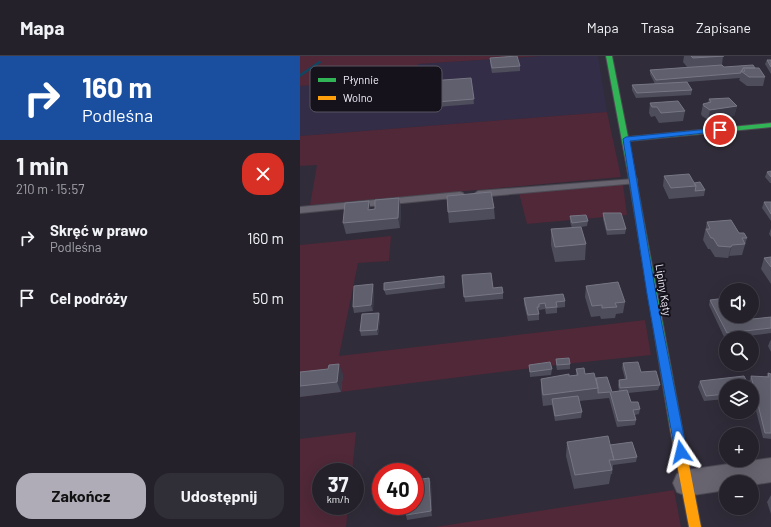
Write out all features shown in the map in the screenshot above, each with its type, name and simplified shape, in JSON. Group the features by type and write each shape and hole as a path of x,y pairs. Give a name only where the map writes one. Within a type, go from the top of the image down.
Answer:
{"street":[{"name":"Lipiny Kąty","path":"609,56 634,181 652,294 696,527"},
{"path":"626,139 771,125"},
{"path":"687,483 771,470"}],"lane":[{"path":"300,210 634,181"}],"shaded area":[{"path":"300,56 541,56 418,64 418,66 310,66 310,85 300,86"},
{"path":"541,56 598,56 607,112 300,136 300,86 310,85 310,112 442,112 442,66 418,66 418,64"},
{"path":"607,112 621,177 310,205 317,165 300,166 300,136"},
{"path":"623,184 627,215 527,224 519,193"},
{"path":"391,236 389,261 358,263 339,356 645,320 651,355 556,365 300,397 300,245"},
{"path":"356,432 353,463 312,463 312,515 347,515 346,527 300,527 300,439"},
{"path":"674,490 681,527 435,527"}],"building":[{"path":"517,56 520,66 492,68 490,58"},
{"path":"691,56 724,56 693,58"},
{"path":"767,60 771,60 771,67"},
{"path":"722,65 724,67 753,65 755,68 743,68 741,73 656,80 650,70"},
{"path":"743,68 759,68 765,77 749,77 741,71 745,71"},
{"path":"471,78 474,99 442,102 442,80"},
{"path":"687,82 692,90 637,93 632,85"},
{"path":"729,98 737,106 710,110 703,104 711,102 709,99"},
{"path":"678,101 685,111 661,113 657,107 652,107 650,103"},
{"path":"771,171 771,177 767,172"},
{"path":"689,174 696,186 671,188 664,176"},
{"path":"700,182 705,190 695,191 696,186 694,183"},
{"path":"491,192 494,208 448,212 447,196"},
{"path":"399,198 398,218 343,223 345,203 369,201 368,210 375,209 375,200"},
{"path":"764,202 771,202 771,214"},
{"path":"603,213 621,213 626,229 607,230"},
{"path":"586,215 588,221 572,223 570,216"},
{"path":"731,220 739,233 744,233 747,238 742,238 745,244 732,245 731,247 718,246 706,229 710,229 707,222"},
{"path":"581,227 586,244 555,247 551,229"},
{"path":"771,257 771,267 764,258"},
{"path":"491,273 493,288 502,287 503,293 464,297 462,275"},
{"path":"444,276 444,283 384,290 384,283"},
{"path":"618,282 625,302 615,303 617,307 602,308 602,305 592,306 586,286"},
{"path":"373,284 371,305 353,307 354,286"},
{"path":"563,294 565,301 556,302 557,307 546,308 545,303 539,304 539,307 537,307 539,314 528,315 524,298"},
{"path":"719,299 719,317 710,300"},
{"path":"379,313 377,330 360,331 362,314"},
{"path":"771,317 771,328 745,331 726,331 722,323 759,323 759,318"},
{"path":"569,358 570,364 557,365 556,359"},
{"path":"550,362 552,369 530,372 529,365"},
{"path":"638,362 641,372 656,371 660,385 620,388 619,380 627,379 623,363"},
{"path":"339,364 337,382 300,386 300,372 328,369 329,365"},
{"path":"584,368 585,374 594,373 598,388 543,395 541,379 569,374 569,376 578,375 576,369"},
{"path":"768,373 771,374 771,433 765,433 759,409 759,379 752,379 751,376 769,377"},
{"path":"744,376 746,379 719,379 719,395 706,396 700,381"},
{"path":"607,377 612,392 627,390 631,402 638,402 640,409 633,410 636,420 618,421 610,392 598,393 596,378"},
{"path":"578,396 582,412 555,416 552,399"},
{"path":"608,436 614,460 609,460 612,470 575,475 567,442"},
{"path":"632,442 637,457 614,460 610,445"},
{"path":"429,478 431,511 424,512 424,479"}],"waterway":[{"path":"314,66 320,62"},
{"path":"300,76 310,69"}],"traffic: fast":[{"path":"609,56 632,173 676,428"},
{"path":"626,139 771,125"}],"traffic: slow":[{"path":"676,428 695,527"}],"route":[{"path":"681,452 652,294 626,139 720,130"}]}
